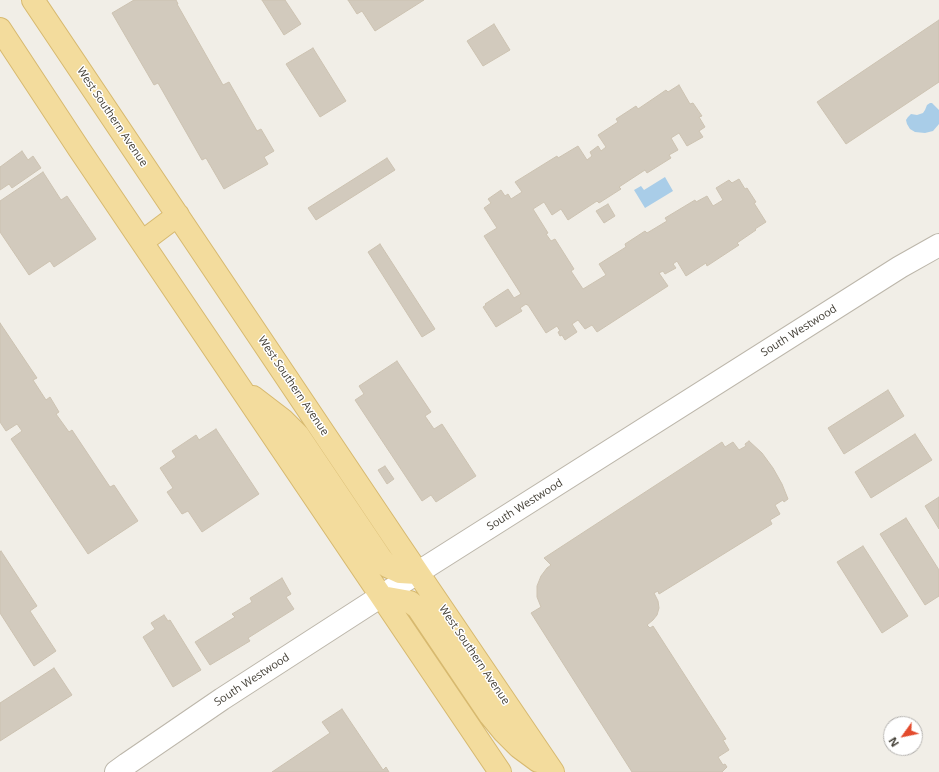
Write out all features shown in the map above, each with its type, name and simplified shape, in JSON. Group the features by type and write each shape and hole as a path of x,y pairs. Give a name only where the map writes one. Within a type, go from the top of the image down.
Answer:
{"main road":[{"name":"West Southern Avenue","path":"33,0 551,769"},
{"path":"0,30 500,772"},
{"path":"142,242 178,215"},
{"path":"241,388 283,420 298,435 380,558 387,566 400,572 418,573"},
{"path":"382,597 410,602 418,608 495,721 519,747 551,769"}],"street":[{"name":"South Westwood","path":"116,772 222,699 418,573 900,267 939,245"}],"water":[{"path":"932,103 939,110 939,124 933,131 925,133 915,132 910,129 906,120 908,117 911,114 917,115 923,113 927,105"},
{"path":"665,177 673,191 645,208 634,190 641,186 644,190"}],"building":[{"path":"134,0 176,0 223,85 229,82 257,131 261,129 274,151 264,157 268,164 224,189 206,158 202,160 158,83 154,85 112,13"},
{"path":"262,0 285,0 301,24 284,35"},
{"path":"348,0 424,0 375,31 362,11 357,14"},
{"path":"939,20 939,82 846,144 817,102"},
{"path":"494,24 510,50 483,66 467,41"},
{"path":"313,48 346,101 320,117 286,64"},
{"path":"679,85 690,104 693,103 702,116 699,117 705,127 699,131 703,137 687,146 679,133 671,138 678,150 669,155 671,158 647,173 645,170 619,187 621,189 599,203 597,201 568,220 561,209 552,215 544,202 533,209 548,233 546,234 551,241 555,239 574,269 571,271 583,289 606,275 599,264 626,247 625,244 645,231 647,233 667,221 665,218 695,200 696,202 707,196 713,206 723,200 716,188 729,180 732,183 739,179 745,189 747,188 756,202 754,203 766,222 737,243 739,245 707,266 706,263 686,276 677,261 673,264 676,268 665,274 663,271 659,273 668,286 597,332 592,325 585,329 578,320 572,324 577,332 565,340 562,335 560,336 558,332 560,331 557,326 546,333 526,304 520,308 522,311 496,327 483,307 486,305 485,304 508,289 514,298 521,294 484,236 497,228 484,208 491,203 488,199 501,190 505,196 508,194 511,199 522,192 515,182 557,156 558,158 578,146 587,160 592,156 590,152 598,146 601,151 606,147 598,135 618,122 616,119 636,106 638,109 666,90 668,92"},
{"path":"22,151 28,160 33,156 41,168 12,188 9,184 0,190 0,167"},
{"path":"387,158 395,170 316,220 308,208"},
{"path":"43,172 61,200 67,196 96,239 54,267 50,261 29,275 0,232 0,201"},
{"path":"608,204 615,216 604,223 596,211"},
{"path":"380,244 435,329 422,337 368,252"},
{"path":"0,323 37,378 33,380 46,400 50,397 59,412 56,414 69,432 72,430 110,487 114,485 138,521 88,554 11,439 22,431 17,424 6,431 0,422"},
{"path":"397,361 431,412 425,416 434,429 442,424 476,476 436,502 431,495 422,501 355,400 364,394 359,386"},
{"path":"888,390 904,416 844,454 828,428"},
{"path":"216,429 259,494 202,532 188,511 182,514 167,492 173,488 160,468 176,457 172,451 196,435 199,440"},
{"path":"915,434 932,460 871,498 855,472"},
{"path":"749,441 762,453 782,484 788,499 775,505 780,514 770,520 772,524 659,594 658,591 654,593 658,601 659,608 657,615 647,625 650,628 653,626 726,739 723,740 729,750 718,757 723,765 725,764 727,767 722,772 632,772 531,613 541,607 537,597 537,586 541,576 551,565 544,558 722,442 725,447 733,442 739,450 746,446 745,444"},
{"path":"385,466 394,479 387,484 378,470"},
{"path":"939,497 939,529 925,506"},
{"path":"906,518 939,570 939,596 925,605 880,534"},
{"path":"863,546 908,616 882,633 837,562"},
{"path":"1,551 37,606 30,611 56,651 34,666 0,613"},
{"path":"282,578 291,594 286,597 294,609 248,638 250,641 210,665 195,642 235,617 232,614 252,602 250,598"},
{"path":"164,615 168,621 170,620 201,670 173,687 143,637 155,629 151,623"},
{"path":"54,668 72,695 0,741 0,703"},
{"path":"342,709 383,770 386,767 389,772 272,772 330,733 322,722"}]}
